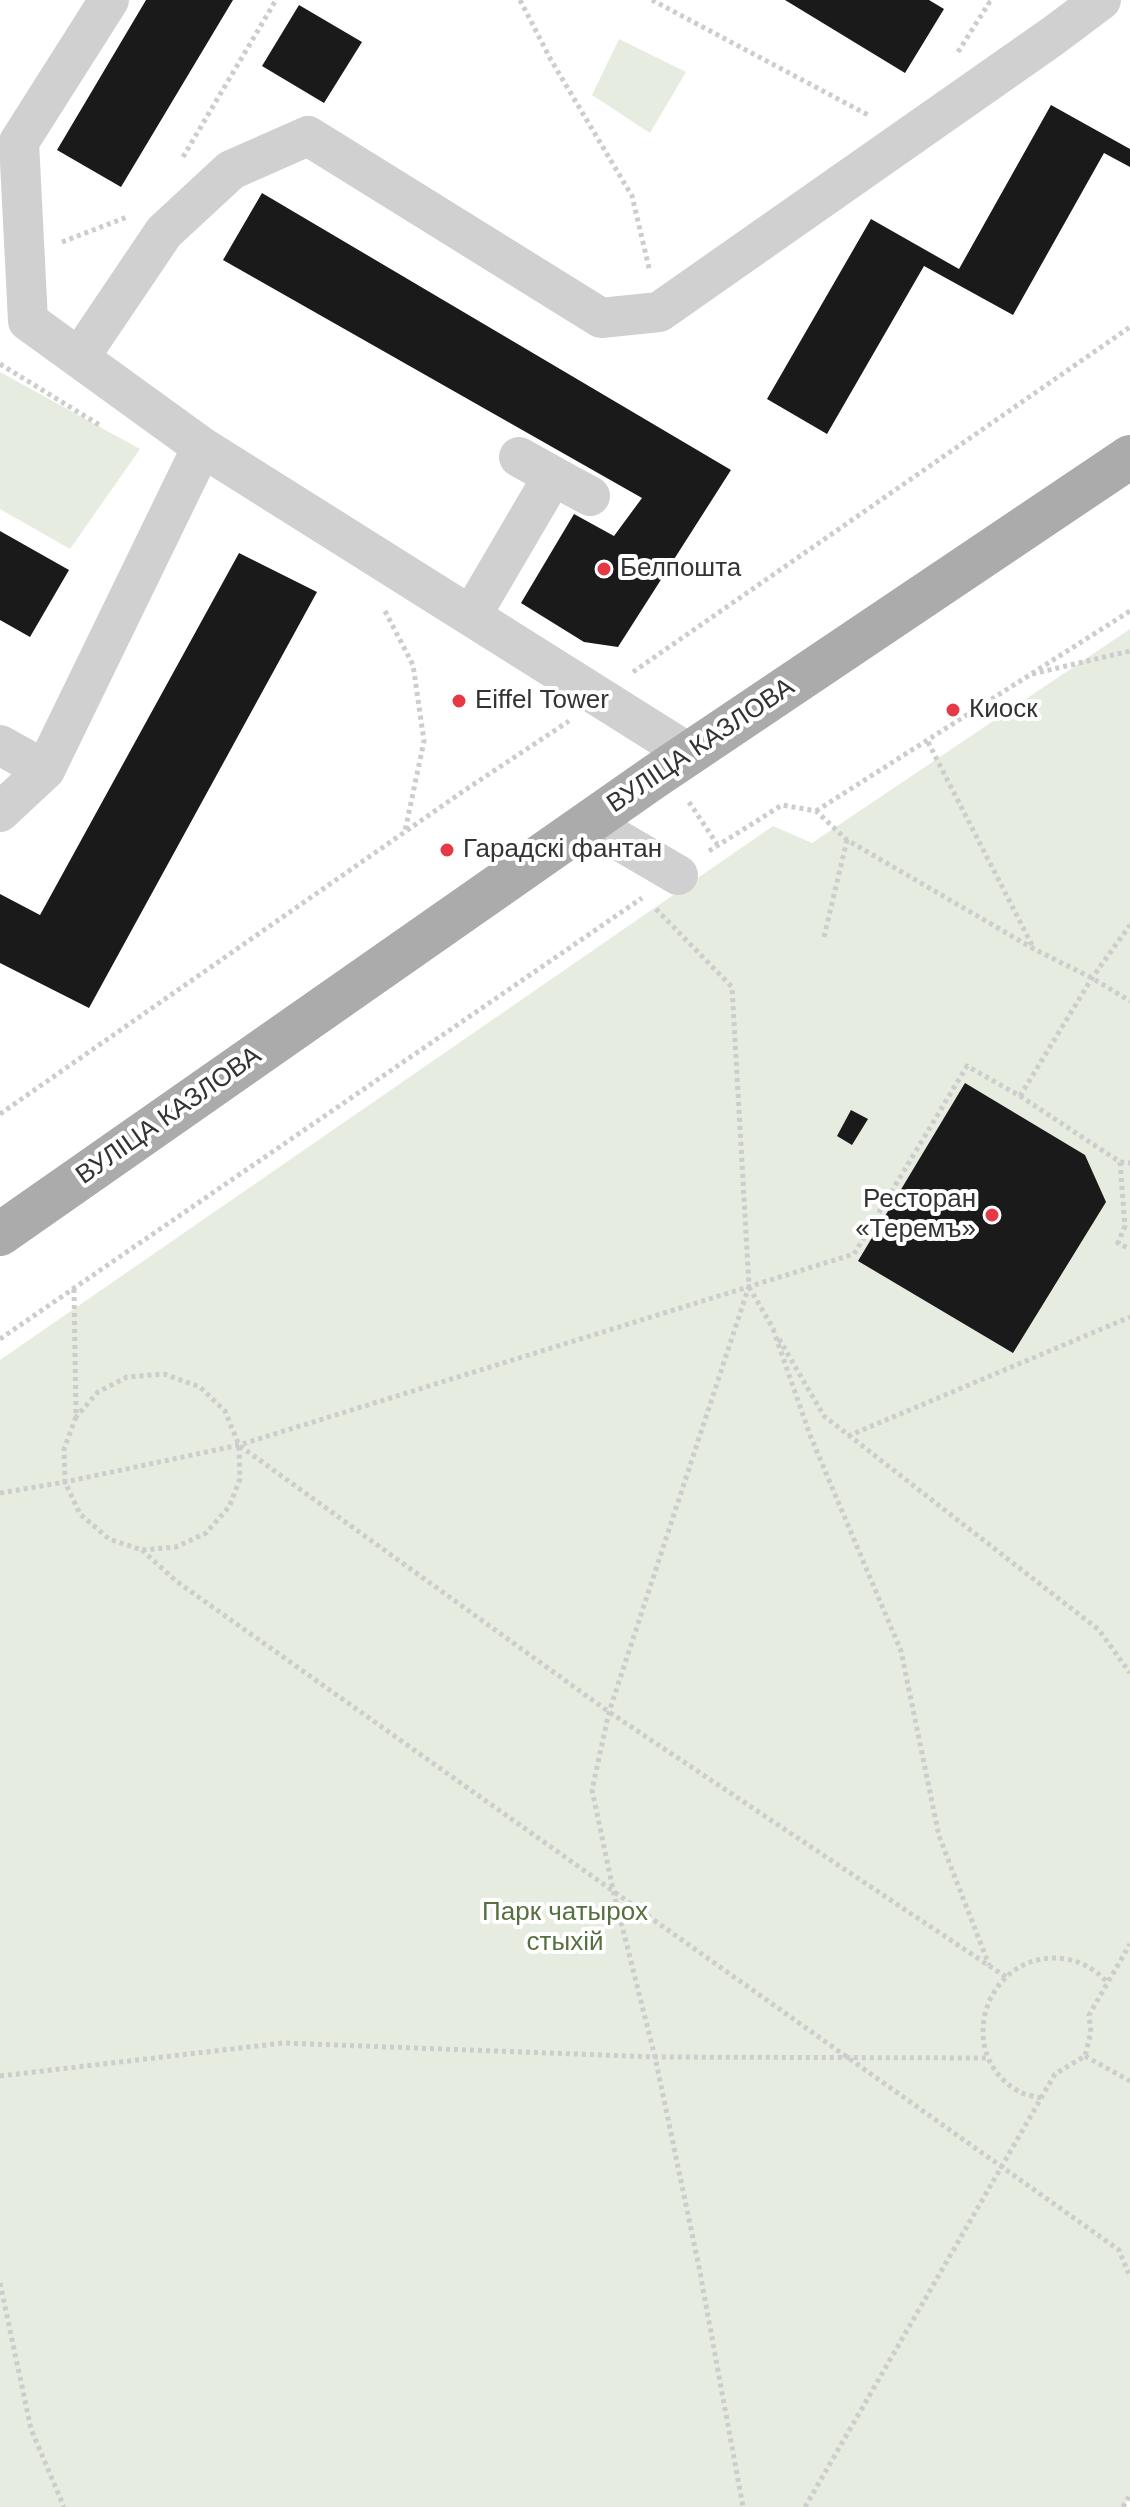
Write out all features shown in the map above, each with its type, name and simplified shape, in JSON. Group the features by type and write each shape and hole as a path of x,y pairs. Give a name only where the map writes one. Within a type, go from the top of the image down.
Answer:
{"main road":[{"name":"ВУЛІЦА КАЗЛОВА","path":"0,1234 589,823 1130,457"}],"lane":[{"path":"109,0 19,142 28,321 202,447 690,754"},
{"path":"79,358 164,232 231,170 308,136 601,318 659,312 1100,0"},
{"path":"0,812 45,770 202,447"},
{"path":"519,457 590,496"},
{"path":"471,616 553,476"},
{"path":"0,745 45,770"},
{"path":"589,823 678,875"}],"path":[{"path":"177,168 276,0"},
{"path":"520,0 551,60 632,196 659,312"},
{"path":"652,0 882,122"},
{"path":"955,56 989,3 984,0"},
{"path":"25,255 139,213"},
{"path":"0,364 106,429"},
{"path":"383,605 413,665 424,741 405,832"},
{"path":"816,811 1130,611"},
{"path":"1027,675 1130,651"},
{"path":"928,742 1034,949"},
{"path":"686,798 717,844"},
{"path":"0,1339 678,875 717,844 782,805 816,811 847,840 1130,1001"},
{"path":"824,937 847,840"},
{"path":"644,897 732,987 749,1286 609,1712 592,1790 614,1894 655,2057 699,2267 743,2507"},
{"path":"1020,1096 1092,978 1130,925"},
{"path":"0,1493 239,1445 854,1254 967,1066 1020,1096 1120,1162 1130,1163"},
{"path":"1120,1162 1125,1226 1118,1243 1130,1249"},
{"path":"749,1286 824,1416 1099,1630 1130,1673"},
{"path":"74,1289 76,1417"},
{"path":"848,1436 1130,1317"},
{"path":"773,1329 810,1435 901,1651 939,1836 989,1966"},
{"path":"164,1374 200,1387 225,1411 239,1445 240,1479 229,1507 206,1533 176,1547 142,1550 109,1539 80,1514 65,1482 64,1449 76,1417 98,1392 127,1377 164,1374"},
{"path":"239,1445 609,1712 1006,1977"},
{"path":"142,1550 176,1581 1119,2250 1130,2277"},
{"path":"805,2507 1055,2074 1085,2056 1091,2032 1089,2015 1130,1944"},
{"path":"1041,2098 1019,2092 1001,2078 988,2058 982,2035 984,2012 993,1991 1006,1977 1030,1961 1054,1957 1077,1961 1098,1972 1108,1983"},
{"path":"0,2076 283,2043 655,2057 988,2058"},
{"path":"1085,2056 1130,2081"},
{"path":"0,2283 31,2429 64,2507"},
{"path":"1123,2507 1130,2495"}],"green space":[{"path":"619,39 686,72 650,133 592,95"},
{"path":"0,372 140,449 70,549 0,509"},
{"name":"Парк чатырох стыхій","path":"1130,629 1130,2496 1124,2507 0,2507 0,1360 773,826 812,843"}],"building":[{"path":"146,0 233,0 121,187 57,150"},
{"path":"785,0 929,0 944,9 905,73"},
{"path":"299,5 362,42 324,103 262,66"},
{"path":"1051,105 1130,149 1130,167 1104,153 1013,315 924,266 827,434 767,399 871,219 959,269"},
{"path":"262,193 731,470 618,647 584,642 521,603 574,514 614,536 642,498 223,260"},
{"path":"0,531 69,570 30,637 0,620"},
{"path":"239,553 317,592 89,1008 0,963 0,894 40,915"},
{"name":"Ресторан «Теремъ»","path":"965,1083 1085,1155 1106,1202 1013,1353 858,1261"},
{"path":"851,1110 868,1119 852,1145 837,1136"}],"place":[{"name":"Белпошта","path":"604,569"},
{"name":"Eiffel Tower","path":"459,701"},
{"name":"Киоск","path":"953,710"},
{"name":"Гарадскі фантан","path":"447,850"},
{"name":"Ресторан «Теремъ»","path":"992,1215"}]}
